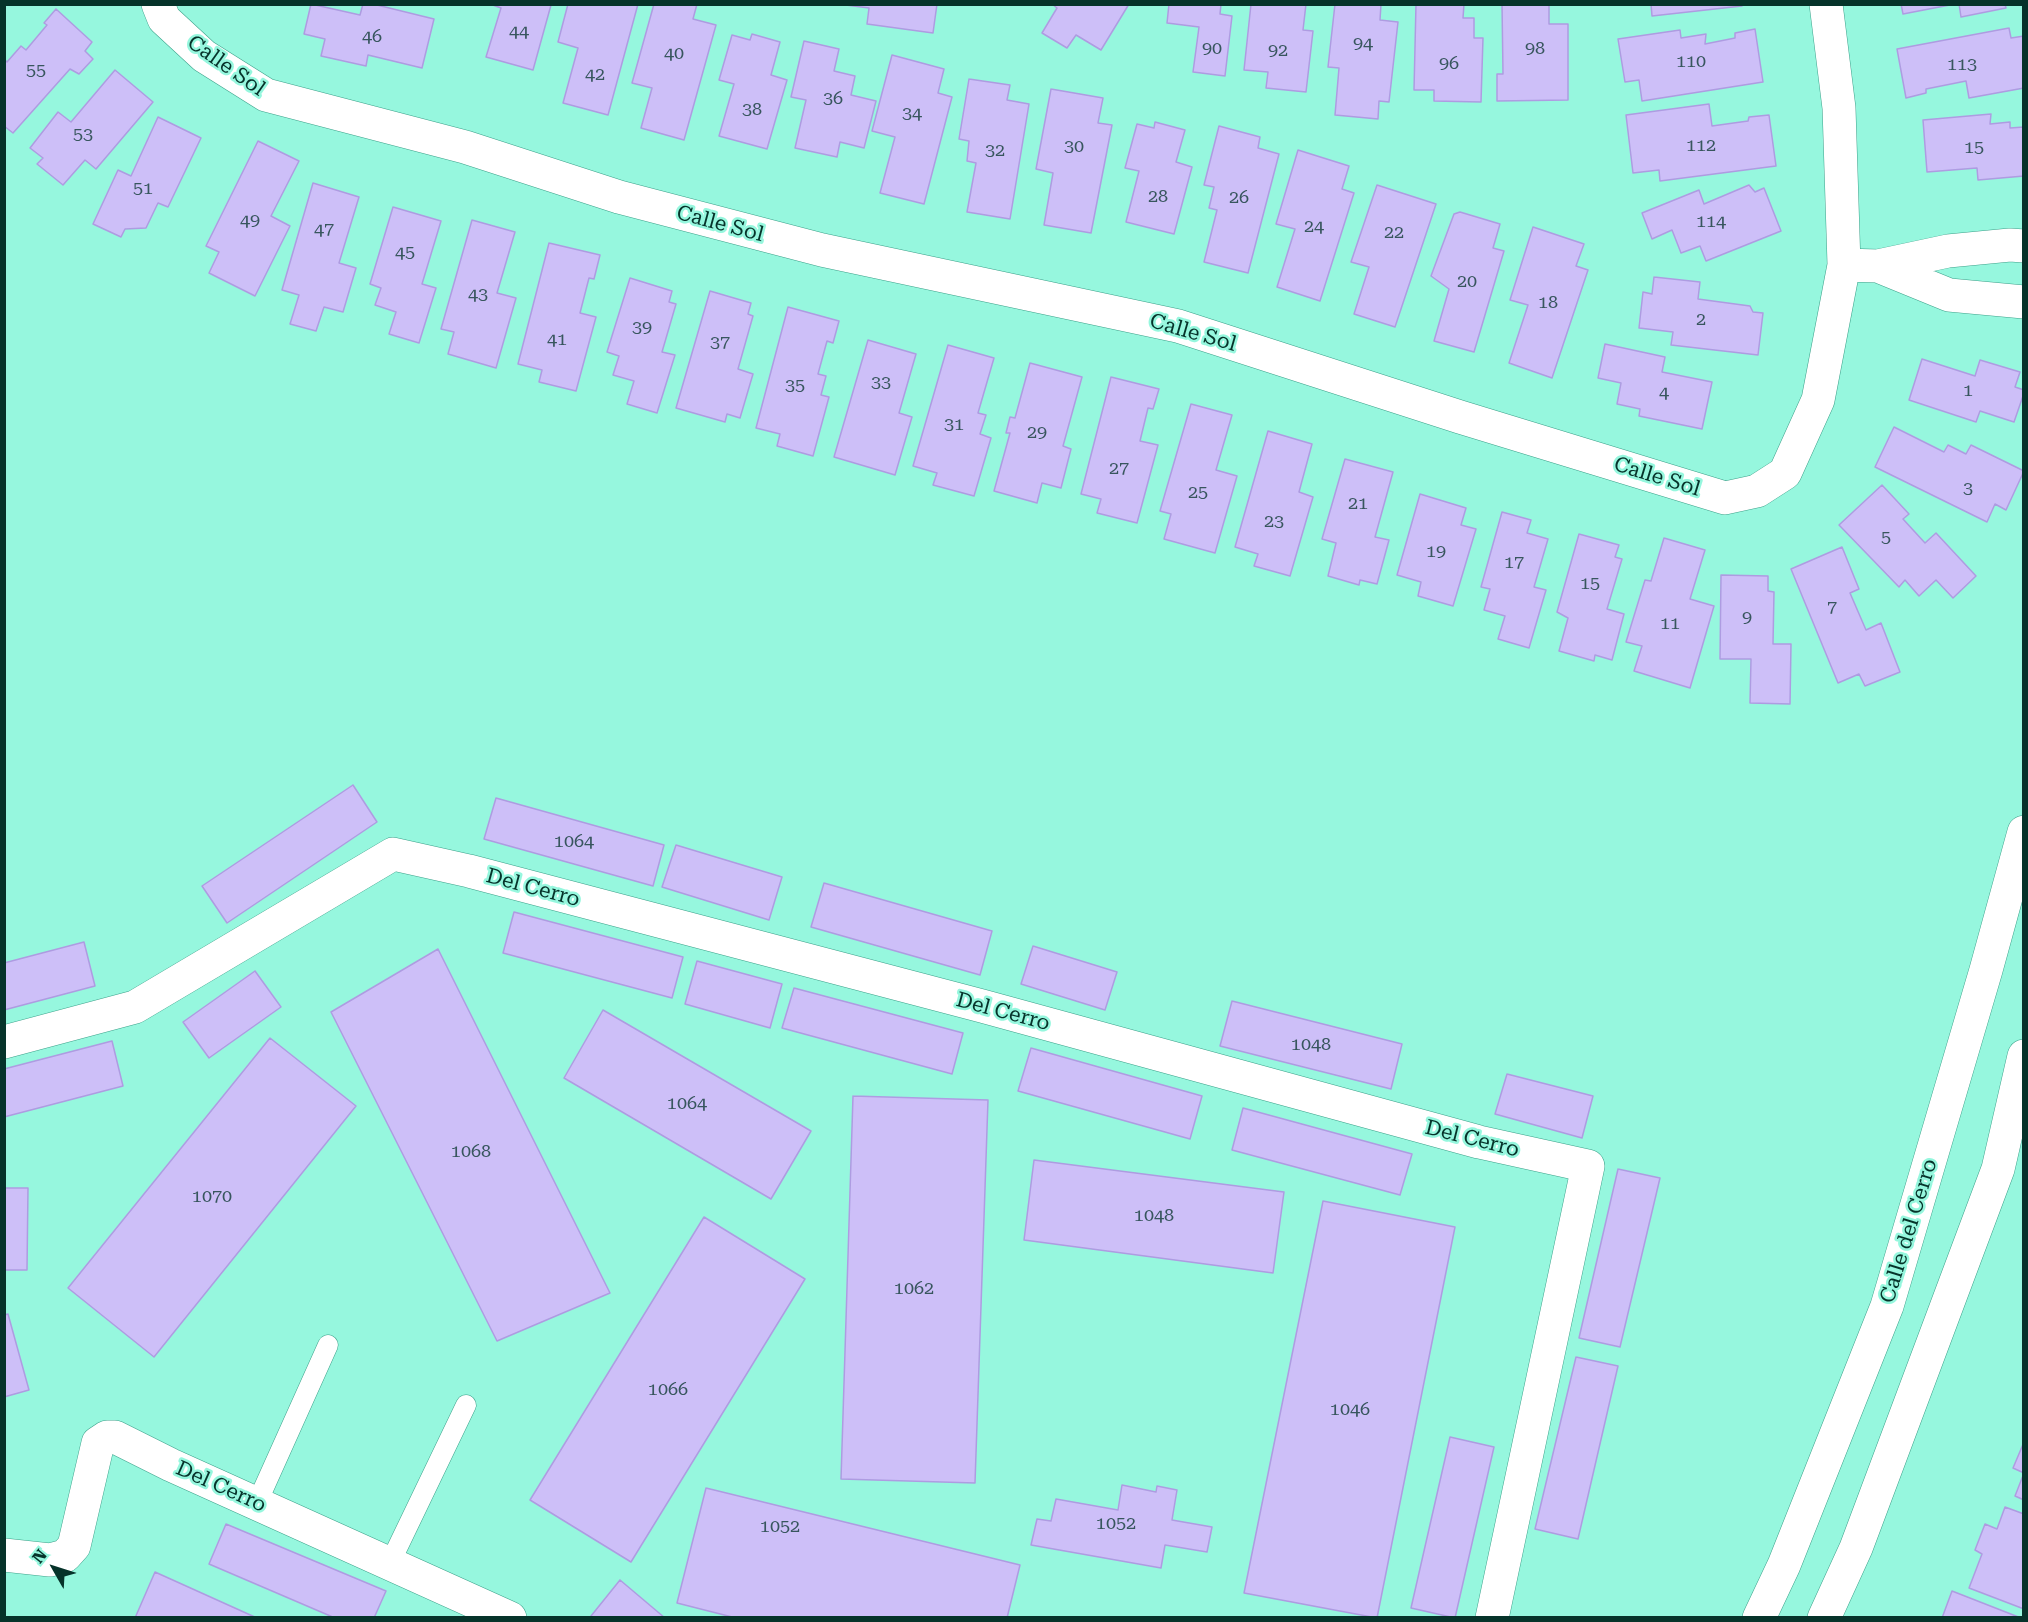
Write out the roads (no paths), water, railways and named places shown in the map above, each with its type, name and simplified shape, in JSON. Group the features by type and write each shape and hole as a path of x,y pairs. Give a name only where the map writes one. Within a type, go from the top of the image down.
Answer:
{"street":[{"name":"Calle Sol","path":"158,4 164,19 204,56 266,95 465,147 619,197 822,250 1178,326 1471,421 1725,498 1757,491 1785,473 1818,400 1844,265 1839,108 1826,4"},
{"path":"1844,265 1878,267 1948,251 2010,245 2024,246"},
{"path":"1878,267 1949,295 2024,302"},
{"name":"Calle del Cerro","path":"1759,1617 1784,1565 1887,1306 2023,837"},
{"name":"Del Cerro","path":"4,1042 135,1007 393,854 982,1006 1479,1142 1588,1166 1492,1617"},
{"path":"1824,1617 1856,1548 1998,1168 2024,1056"},
{"name":"Del Cerro","path":"4,1555 50,1560 65,1556 75,1546 98,1443 107,1437 115,1437 171,1465 510,1617"}],"lane":[{"path":"257,1503 328,1345"},
{"path":"390,1563 466,1405"}]}
